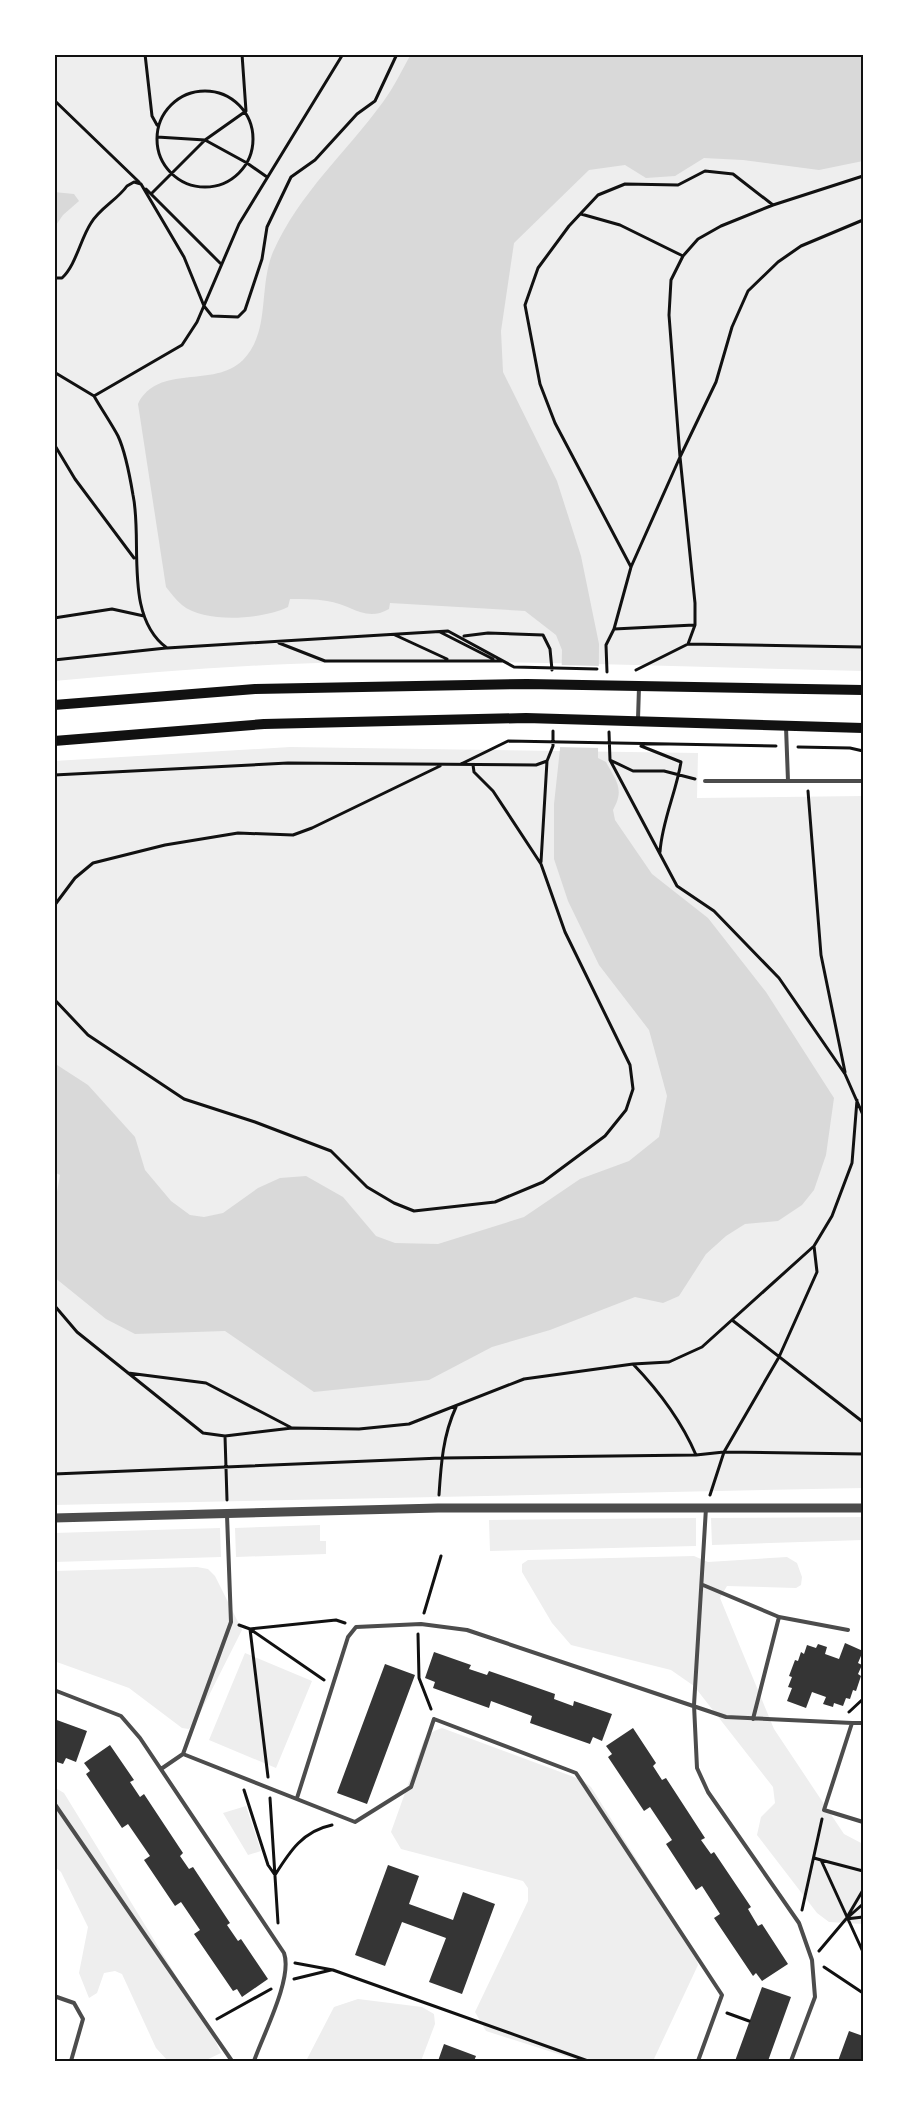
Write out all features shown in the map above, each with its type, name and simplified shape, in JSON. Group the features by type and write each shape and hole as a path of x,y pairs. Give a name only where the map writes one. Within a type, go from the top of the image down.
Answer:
{"main road":[{"path":"54,705 255,689 527,684 863,690"},
{"path":"54,741 264,724 526,718 863,728"}],"street":[{"path":"54,1518 438,1508 863,1508"}],"lane":[{"path":"638,721 639,686"},
{"path":"786,726 788,781"},
{"path":"705,781 863,782"},
{"path":"706,1507 694,1705 698,1768 708,1792 800,1923 812,1959 815,1997 791,2061"},
{"path":"161,1769 183,1754 231,1622 227,1513"},
{"path":"703,1585 779,1617 848,1630"},
{"path":"753,1719 779,1617"},
{"path":"297,1798 348,1637 356,1627 421,1624 466,1630 726,1717 863,1723"},
{"path":"54,1690 121,1716 161,1769 279,1943 287,1961 283,1982 254,2061"},
{"path":"183,1754 355,1822 378,1810 411,1787 434,1719 576,1773 723,1995 698,2061"},
{"path":"852,1723 824,1810 863,1822"},
{"path":"54,1803 232,2061"},
{"path":"54,1996 74,2003 83,2019 71,2061"}],"path":[{"path":"146,54 152,116 157,125 157,151 169,173 191,187 217,187 240,174 253,152 253,127 246,111 243,54"},
{"path":"94,396 182,345 204,306 220,263 239,224 343,54"},
{"path":"54,278 62,278 70,271 80,241 100,211 134,182 141,184 184,256 204,306 212,316 225,319 238,317 245,310 262,259 267,227 291,177 315,160 357,114 375,101 397,54"},
{"path":"157,125 170,103 193,91 218,91 246,111"},
{"path":"54,100 220,263"},
{"path":"151,194 169,173 205,140 246,111"},
{"path":"157,137 205,140 267,177"},
{"path":"631,567 555,423 540,384 525,305 538,268 569,226 598,195 624,184 678,185 705,171 733,174 773,206"},
{"path":"688,644 695,625 669,315 671,280 683,256 698,239 721,226 863,176"},
{"path":"582,214 620,225 683,256"},
{"path":"607,680 606,645 614,629 631,567 716,382 732,327 748,291 778,262 801,246 863,220"},
{"path":"54,372 94,396 119,438 134,497 135,560 144,616 151,632 167,648"},
{"path":"54,444 75,479 135,560"},
{"path":"54,618 112,609 144,616"},
{"path":"614,629 695,625"},
{"path":"439,631 494,660"},
{"path":"54,660 167,648 448,631 462,636 514,667 615,670"},
{"path":"462,636 488,633 543,635 548,641 552,657 552,679"},
{"path":"393,634 448,660"},
{"path":"276,641 325,661 505,661"},
{"path":"638,670 688,644 863,647"},
{"path":"541,864 547,761 553,746 553,724"},
{"path":"609,726 610,760 677,886 714,911 779,978 845,1074 863,1115"},
{"path":"460,765 508,741 850,748 863,751"},
{"path":"636,744 681,762 662,830 660,853"},
{"path":"610,760 633,771 664,771 705,781"},
{"path":"54,775 288,763 536,765 547,761"},
{"path":"54,906 75,878 93,863 165,846 238,833 293,835 442,765"},
{"path":"54,999 88,1035 184,1099 255,1122 331,1151 367,1187 394,1203 414,1211 495,1202 543,1182 605,1136 626,1110 633,1089 630,1065 565,932 541,864 493,791 474,772 473,765"},
{"path":"807,781 821,955 845,1074"},
{"path":"54,1305 77,1332 203,1433 225,1436 292,1428 359,1429 409,1424 524,1379 633,1364 669,1362 702,1347 814,1246 832,1216 852,1163 857,1100"},
{"path":"706,1507 724,1452 779,1357 817,1272 814,1246"},
{"path":"732,1320 863,1422"},
{"path":"633,1364 658,1391 688,1438 696,1455"},
{"path":"126,1372 206,1383 292,1428"},
{"path":"438,1508 441,1458 447,1425 456,1407"},
{"path":"225,1436 227,1513"},
{"path":"54,1474 441,1458 696,1455 724,1452 863,1454"},
{"path":"434,1719 419,1678 417,1636 441,1556"},
{"path":"250,1629 336,1620 356,1627"},
{"path":"231,1622 250,1629 333,1686"},
{"path":"250,1629 269,1787 279,1943"},
{"path":"240,1777 268,1865 275,1875"},
{"path":"800,1923 824,1810"},
{"path":"275,1875 296,1844 313,1830 355,1822"},
{"path":"814,1857 863,1871"},
{"path":"821,1860 863,1952"},
{"path":"846,1919 863,1890"},
{"path":"863,1904 846,1919 812,1959 863,1993"},
{"path":"846,1919 863,1917"},
{"path":"287,1961 333,1970 588,2061"},
{"path":"717,2009 749,2021"}],"shaded area":[{"path":"54,54 863,54 863,671 576,663 362,662 231,667 54,681"},
{"path":"411,54 863,54 863,161 819,170 743,160 704,158 675,176 646,178 625,165 589,170 514,243 501,331 503,372 557,481 581,556 599,644 598,758 606,762 618,785 617,803 613,810 615,820 652,874 708,918 766,992 834,1098 826,1155 814,1190 802,1205 778,1221 745,1224 726,1236 706,1254 679,1296 663,1303 635,1297 550,1330 492,1347 429,1380 314,1392 225,1331 135,1334 106,1319 54,1277 54,1209 60,1175 54,1172 54,1063 88,1085 135,1137 145,1170 171,1201 190,1215 204,1217 223,1213 258,1188 280,1178 306,1176 343,1197 376,1236 395,1243 438,1244 524,1217 580,1179 629,1161 659,1137 667,1096 649,1030 599,965 568,901 554,859 554,804 560,749 562,650 556,635 525,611 390,603 389,609 373,614 327,601 290,599 288,607 277,611 250,617 219,617 192,611 182,605 166,587 138,404 147,392 159,384 231,369 252,349 261,323 269,266 284,230 310,192 383,102"},
{"path":"54,192 74,194 79,201 63,215 54,228"},
{"path":"290,747 698,753 697,798 863,796 863,1488 54,1505 54,761"},
{"path":"863,1517 863,1540 712,1545 711,1518"},
{"path":"696,1518 696,1546 490,1551 489,1520"},
{"path":"320,1525 320,1541 326,1541 326,1554 236,1557 235,1528"},
{"path":"220,1528 221,1557 54,1562 54,1533"},
{"path":"694,1556 708,1562 787,1557 797,1563 802,1577 801,1585 796,1588 727,1586 720,1598 774,1729 844,1834 863,1844 863,1924 829,1922 817,1913 757,1835 761,1817 775,1803 773,1787 694,1686 671,1670 571,1645 552,1623 522,1572 522,1564 528,1560"},
{"path":"197,1567 208,1569 215,1576 242,1630 196,1721 189,1729 182,1728 129,1688 54,1661 54,1571"},
{"path":"245,1653 312,1681 276,1768 209,1740"},
{"path":"442,1728 582,1780 591,1787 695,1952 698,1965 653,2061 580,2061 486,2031 475,2012 528,1901 528,1888 523,1881 401,1849 391,1832 424,1740 434,1731"},
{"path":"54,1787 64,1793 213,2036 221,2053 204,2061 168,2061 156,2048 122,1974 115,1971 104,1973 97,1993 89,1998 79,1973 88,1927 61,1872 54,1866"},
{"path":"246,1806 261,1851 248,1855 223,1813"},
{"path":"358,1999 422,2007 434,2014 435,2024 421,2061 306,2061 334,2007"}],"pier":[{"path":"558,665 602,666 601,748 557,747"}],"building":[{"path":"845,1643 863,1651 858,1663 862,1665 858,1674 861,1676 856,1691 853,1690 850,1699 846,1698 843,1706 834,1703 833,1707 823,1704 826,1697 812,1692 806,1708 787,1701 792,1688 788,1687 792,1677 789,1676 795,1660 798,1661 801,1652 804,1654 807,1645 816,1648 818,1644 827,1647 825,1654 839,1659"},
{"path":"434,1652 471,1665 469,1669 487,1675 489,1671 555,1694 554,1699 573,1706 574,1701 612,1714 602,1741 593,1737 590,1744 530,1723 532,1716 491,1701 489,1708 433,1688 435,1682 425,1678"},
{"path":"385,1664 415,1675 367,1804 337,1793"},
{"path":"54,1719 87,1731 76,1762 66,1758 63,1764 54,1761"},
{"path":"633,1728 656,1763 653,1766 662,1780 666,1778 705,1838 701,1840 711,1854 714,1852 751,1907 748,1909 758,1926 762,1924 788,1964 762,1981 756,1973 753,1976 714,1918 720,1914 702,1886 696,1890 666,1844 672,1840 650,1807 644,1811 608,1757 612,1754 606,1746"},
{"path":"110,1745 134,1780 130,1782 140,1797 144,1794 183,1853 180,1856 189,1869 193,1867 230,1923 227,1925 238,1941 241,1939 268,1979 242,1997 237,1989 233,1991 194,1934 200,1930 181,1902 175,1906 144,1860 150,1856 128,1824 122,1828 86,1774 90,1771 84,1763"},
{"path":"388,1865 419,1876 409,1904 453,1920 463,1892 495,1904 462,1994 429,1982 446,1938 402,1922 385,1966 355,1955"},
{"path":"762,1987 791,1997 768,2061 735,2061"},
{"path":"849,2031 863,2036 863,2061 838,2061"},
{"path":"444,2044 476,2056 474,2061 438,2061"}]}
